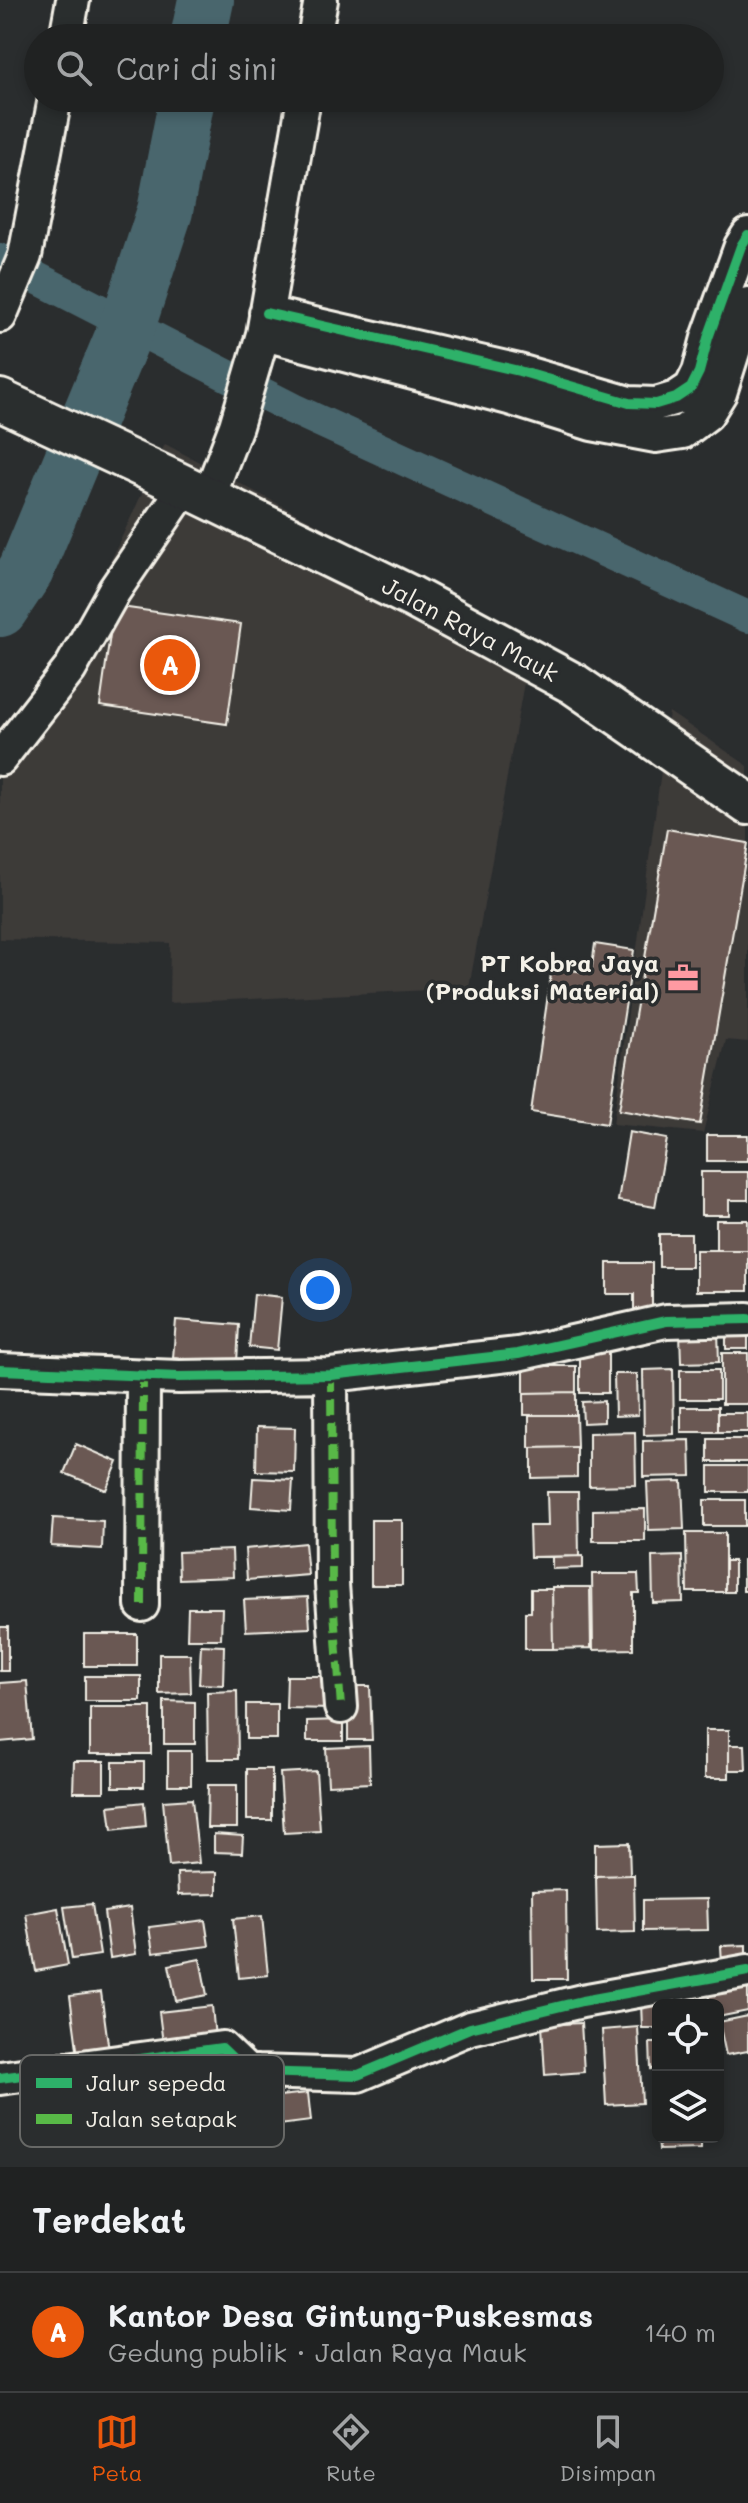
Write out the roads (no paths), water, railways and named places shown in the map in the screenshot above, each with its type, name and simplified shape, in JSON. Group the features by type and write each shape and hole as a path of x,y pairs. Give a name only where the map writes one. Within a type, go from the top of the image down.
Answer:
{"main road":[{"name":"Jalan Raya Mauk","path":"0,400 412,597 574,684 748,804"}],"street":[{"path":"69,24 73,0"},
{"path":"317,24 321,0"},
{"path":"0,316 25,256 52,112"},
{"path":"0,759 70,669 114,591 236,426 264,323 302,112"},
{"path":"594,410 629,403 656,404 676,398 691,388 741,246 748,235"},
{"path":"264,323 519,371 594,410 656,436 683,432 707,414 720,393 748,304"},
{"path":"0,1370 143,1377 331,1375 518,1354 666,1321 748,1319"},
{"path":"331,1375 332,1584 341,1707"},
{"path":"142,1605 143,1377"},
{"path":"284,2073 358,2075 470,2028 582,2001 748,1971"},
{"path":"170,2055 222,2048 229,2055"},
{"path":"0,2078 20,2075"}],"waterway":[{"path":"201,24 206,0"},
{"path":"0,609 26,570 128,324 165,211 184,112"},
{"path":"0,259 293,409 748,617"}],"place":[{"name":"Kantor Desa Gintung-Puskesmas","path":"170,665"},
{"name":"PT Kobra Jaya (Produksi Material)","path":"683,978"}]}
